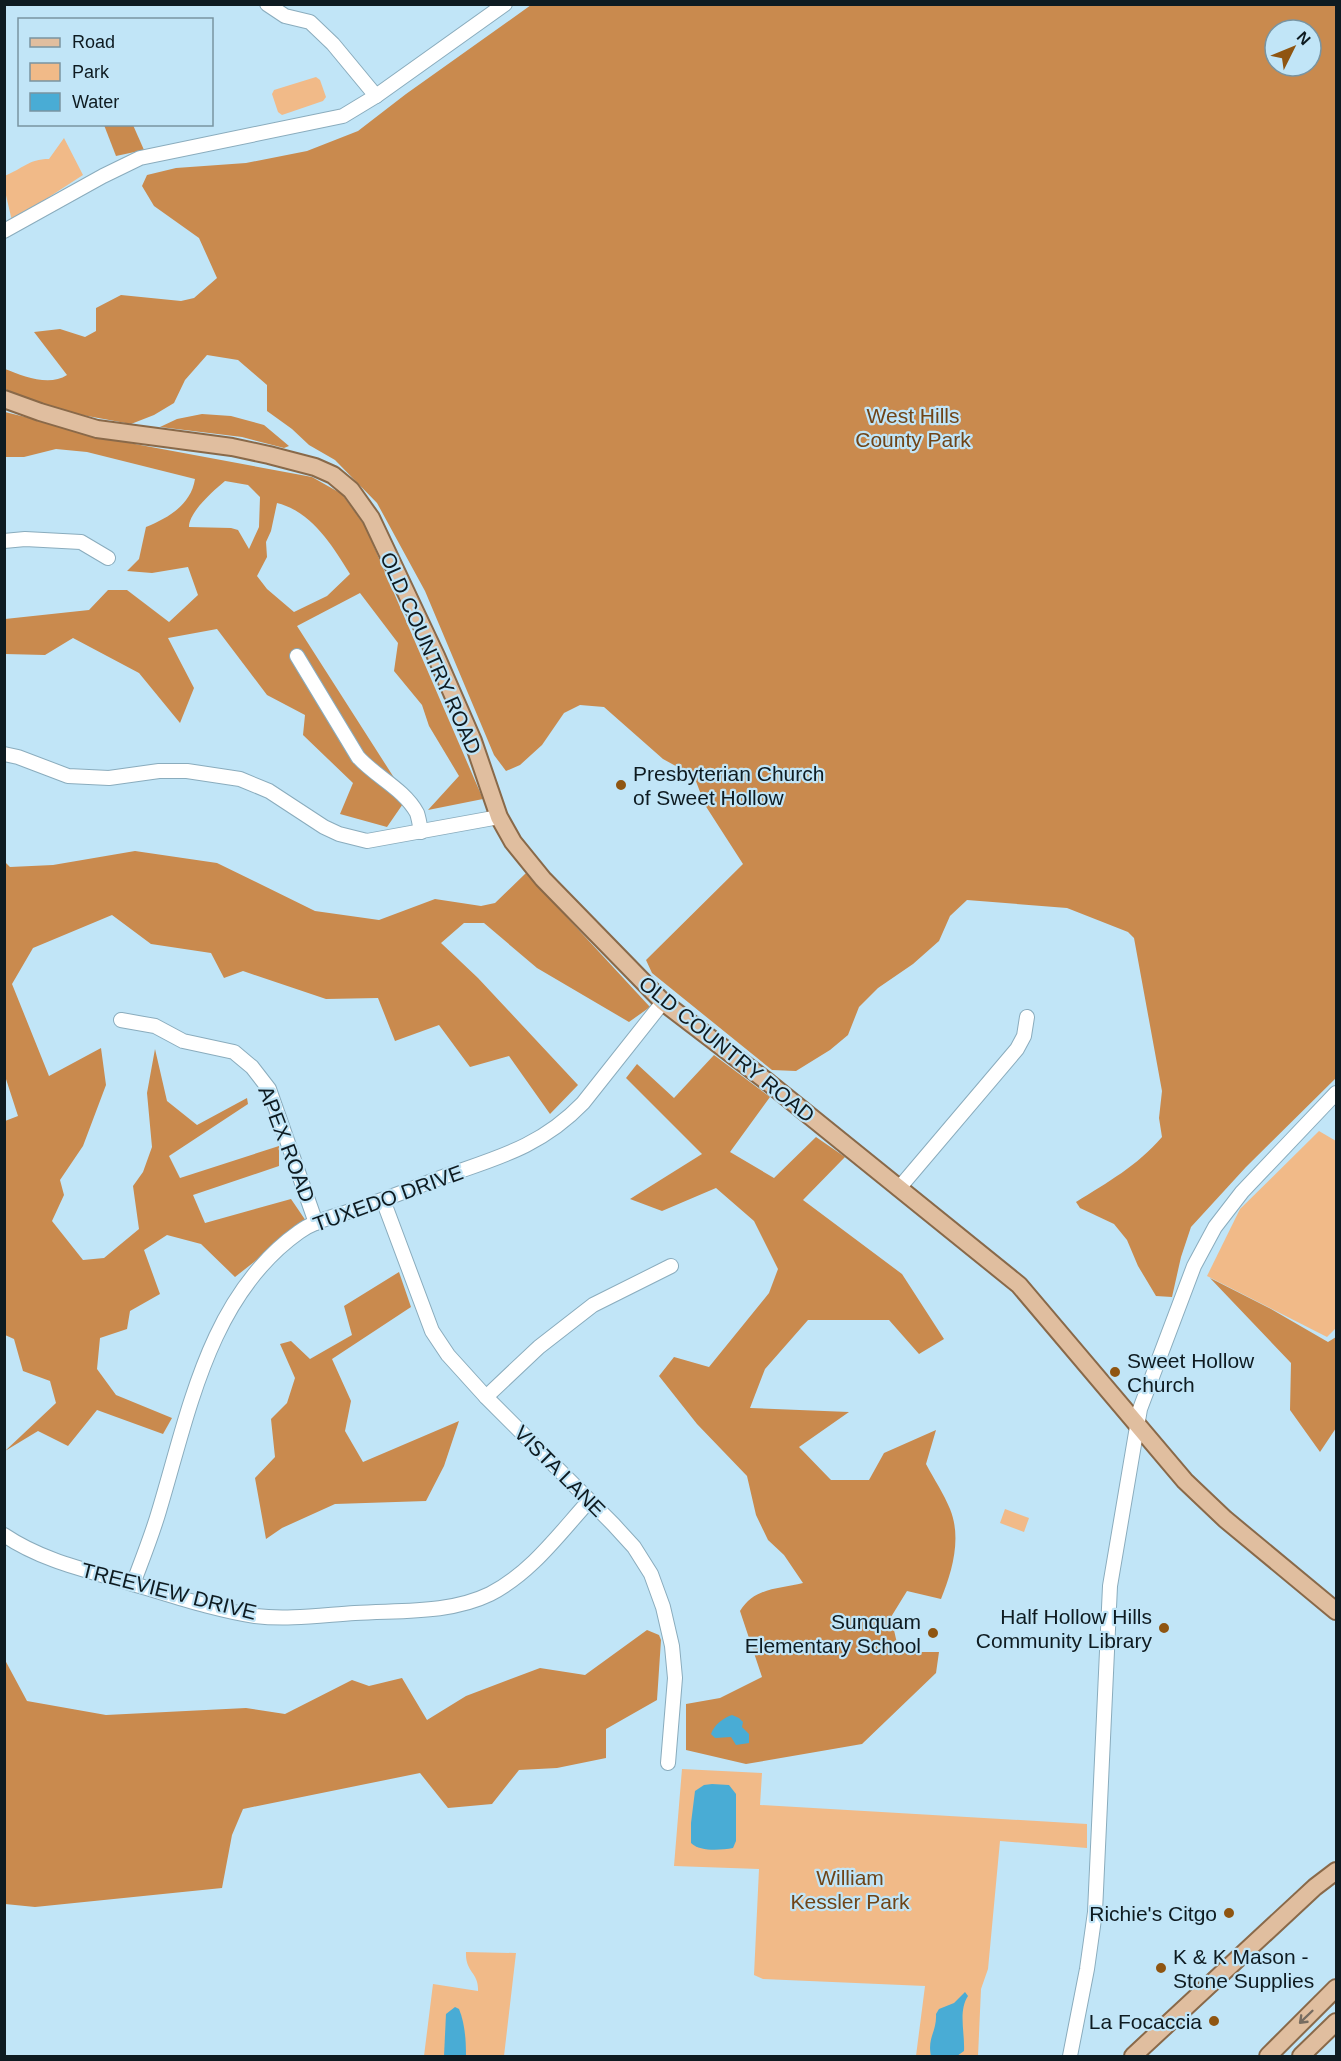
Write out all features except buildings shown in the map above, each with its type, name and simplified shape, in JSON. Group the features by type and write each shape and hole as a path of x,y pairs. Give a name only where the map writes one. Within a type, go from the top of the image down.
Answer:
{"main road":[{"name":"OLD COUNTRY ROAD","path":"4,399 97,429 269,454 315,467 333,475 351,490 371,518 436,656 473,741 499,817 513,842 543,879 663,1002 769,1083 1019,1284 1185,1481 1225,1519 1336,1611"},
{"path":"1140,2054 1301,1900 1336,1871"},
{"path":"1268,2056 1336,1988"},
{"path":"1301,2056 1336,2022"}],"street":[{"path":"267,4 285,16 310,22 333,44 376,96"},
{"path":"4,231 140,158 343,116 376,96 505,4"},
{"path":"4,541 25,539 81,542 108,558"},
{"path":"297,656 358,757 366,766 404,795 417,814 422,832"},
{"path":"4,754 68,776 109,778 159,771 187,771 240,779 269,791 324,827 339,834 368,841 499,817"},
{"name":"TUXEDO DRIVE","path":"134,1584 159,1512 201,1370 217,1333 258,1268 301,1230 316,1222 516,1151 540,1139 583,1103 663,1002"},
{"path":"900,1187 1017,1049 1023,1036 1027,1017"},
{"name":"APEX ROAD","path":"121,1020 155,1026 183,1041 234,1052 252,1067 269,1089 316,1222"},
{"path":"1070,2056 1087,1969 1095,1912 1111,1578 1137,1426 1148,1386 1194,1266 1215,1227 1242,1192 1336,1093"},
{"name":"VISTA LANE","path":"383,1200 432,1331 448,1354 634,1547 651,1574 663,1607 672,1646 675,1678 669,1763"},
{"path":"486,1396 539,1347 593,1305 671,1266"},
{"name":"TREEVIEW DRIVE","path":"4,1535 48,1559 189,1600 256,1616 296,1617 418,1611 459,1604 488,1595 516,1578 589,1501"}],"green space":[{"name":"West Hills County Park","path":"531,5 1336,5 1336,1078 1246,1167 1191,1227 1172,1297 1156,1296 1138,1266 1127,1240 1114,1224 1080,1208 1076,1202 1132,1165 1162,1137 1159,1118 1162,1091 1134,938 1128,932 1067,908 967,900 950,916 939,941 913,964 878,988 859,1007 848,1035 830,1050 796,1071 772,1070 652,973 646,960 743,864 705,805 694,776 663,759 604,707 580,705 564,713 542,745 520,765 506,771 494,755 425,591 377,503 335,460 309,445 267,411 267,385 238,360 207,355 185,380 174,403 154,415 131,424 71,413 5,389 5,369 44,380 67,375 34,332 60,329 85,337 96,331 96,308 121,295 181,301 194,298 217,278 199,238 154,206 142,186 147,175 176,168 246,163 307,151 358,131"},
{"path":"316,77 320,80 326,97 323,101 282,115 278,112 272,94 274,90"},
{"path":"104,126 133,126 144,150 116,156"},
{"path":"64,138 83,175 12,221 4,176 31,163 49,159"},
{"path":"5,412 135,444 312,477 342,494 365,526 483,799 428,810 459,776 429,726 422,705 394,671 398,643 360,593 297,626 407,798 387,827 340,814 353,783 303,735 305,715 267,695 217,629 168,638 194,688 180,723 139,673 73,638 45,655 5,654 5,619 89,610 108,590 127,590 169,622 198,595 188,567 152,573 127,571 139,559 146,527 170,515 184,503 193,488 195,479 87,452 56,449 24,457 5,457","holes":["225,481 248,485 260,497 259,527 249,549 238,530 189,527 197,508","277,503 289,507 311,522 328,541 350,574 327,596 294,612 267,589 257,576 267,557 266,542 271,531"]},
{"path":"202,414 231,416 264,425 289,446 284,448 242,437 160,427 177,419"},
{"path":"135,851 217,863 315,911 379,920 435,899 481,906 495,903 526,873 650,1007 629,1022 537,968 484,923 464,923 441,943 478,978 578,1085 550,1114 509,1056 470,1067 439,1025 395,1041 378,998 326,999 243,971 224,978 211,953 151,944 112,915 33,948 12,984 49,1076 101,1048 106,1085 83,1146 60,1180 64,1195 52,1221 83,1260 104,1258 139,1229 133,1186 143,1172 152,1147 147,1093 155,1049 167,1101 197,1125 247,1098 248,1104 169,1156 180,1178 279,1146 279,1166 193,1195 205,1223 291,1199 306,1221 235,1277 201,1244 167,1235 144,1250 160,1294 130,1311 127,1329 100,1338 97,1369 116,1395 172,1418 163,1434 97,1410 68,1446 38,1431 5,1451 56,1403 50,1381 23,1371 14,1339 5,1335 5,1121 18,1116 5,1076 5,862 10,867 53,865"},
{"path":"714,1055 770,1097 730,1152 774,1178 816,1137 845,1157 803,1200 902,1274 944,1339 919,1354 889,1320 808,1320 765,1369 750,1408 849,1412 799,1447 831,1480 869,1480 884,1453 936,1430 926,1464 948,1503 954,1520 955,1532 952,1566 941,1599 907,1591 891,1617 899,1652 939,1652 936,1673 862,1744 746,1764 686,1750 686,1704 720,1698 762,1677 740,1611 746,1603 760,1593 803,1583 784,1555 768,1540 756,1515 747,1476 697,1424 659,1376 674,1357 709,1367 769,1293 778,1269 754,1221 716,1188 662,1211 630,1199 702,1154 626,1078 637,1064 674,1098"},
{"path":"1319,1131 1336,1141 1336,1328 1327,1337 1207,1276 1240,1209"},
{"path":"399,1272 411,1307 332,1359 351,1401 345,1431 363,1462 459,1421 444,1466 426,1501 335,1504 282,1528 266,1539 255,1478 275,1457 271,1419 287,1403 295,1378 280,1344 291,1341 310,1359 352,1335 344,1306"},
{"path":"1210,1278 1271,1309 1328,1342 1336,1337 1336,1428 1320,1452 1290,1410 1291,1363"},
{"path":"1005,1509 1029,1518 1024,1532 1000,1523"},
{"path":"647,1630 659,1635 661,1640 657,1700 606,1729 606,1758 557,1768 519,1770 492,1804 448,1808 420,1773 243,1809 232,1835 222,1888 35,1907 5,1904 5,1660 27,1701 106,1715 246,1708 285,1714 352,1680 369,1686 402,1678 427,1720 466,1696 540,1668 585,1675"},
{"name":"William Kessler Park","path":"682,1769 762,1773 760,1805 1087,1824 1087,1848 1000,1841 988,1969 981,1989 978,2056 916,2056 925,1986 763,1979 754,1975 759,1869 674,1866"},
{"path":"466,1952 516,1953 504,2056 424,2056 433,1984 478,1991 478,1985 466,1959"}],"water":[{"path":"732,1715 743,1722 742,1727 749,1734 749,1743 736,1745 731,1737 715,1738 711,1734 719,1722"},
{"path":"704,1785 729,1785 736,1794 736,1841 733,1848 705,1849 691,1843 695,1791"},
{"path":"965,1992 968,1996 963,2008 964,2051 957,2056 931,2056 930,2044 936,2014 939,2009 954,2003"},
{"path":"455,2007 459,2009 463,2020 466,2056 444,2056 446,2014"}],"place":[{"name":"Presbyterian Church of Sweet Hollow","path":"621,785"},
{"name":"Sweet Hollow Church","path":"1115,1372"},
{"name":"Half Hollow Hills Community Library","path":"1164,1628"},
{"name":"Sunquam Elementary School","path":"933,1633"},
{"name":"Richie's Citgo","path":"1229,1913"},
{"name":"K & K Mason - Stone Supplies","path":"1161,1968"},
{"name":"La Focaccia","path":"1214,2021"}]}
